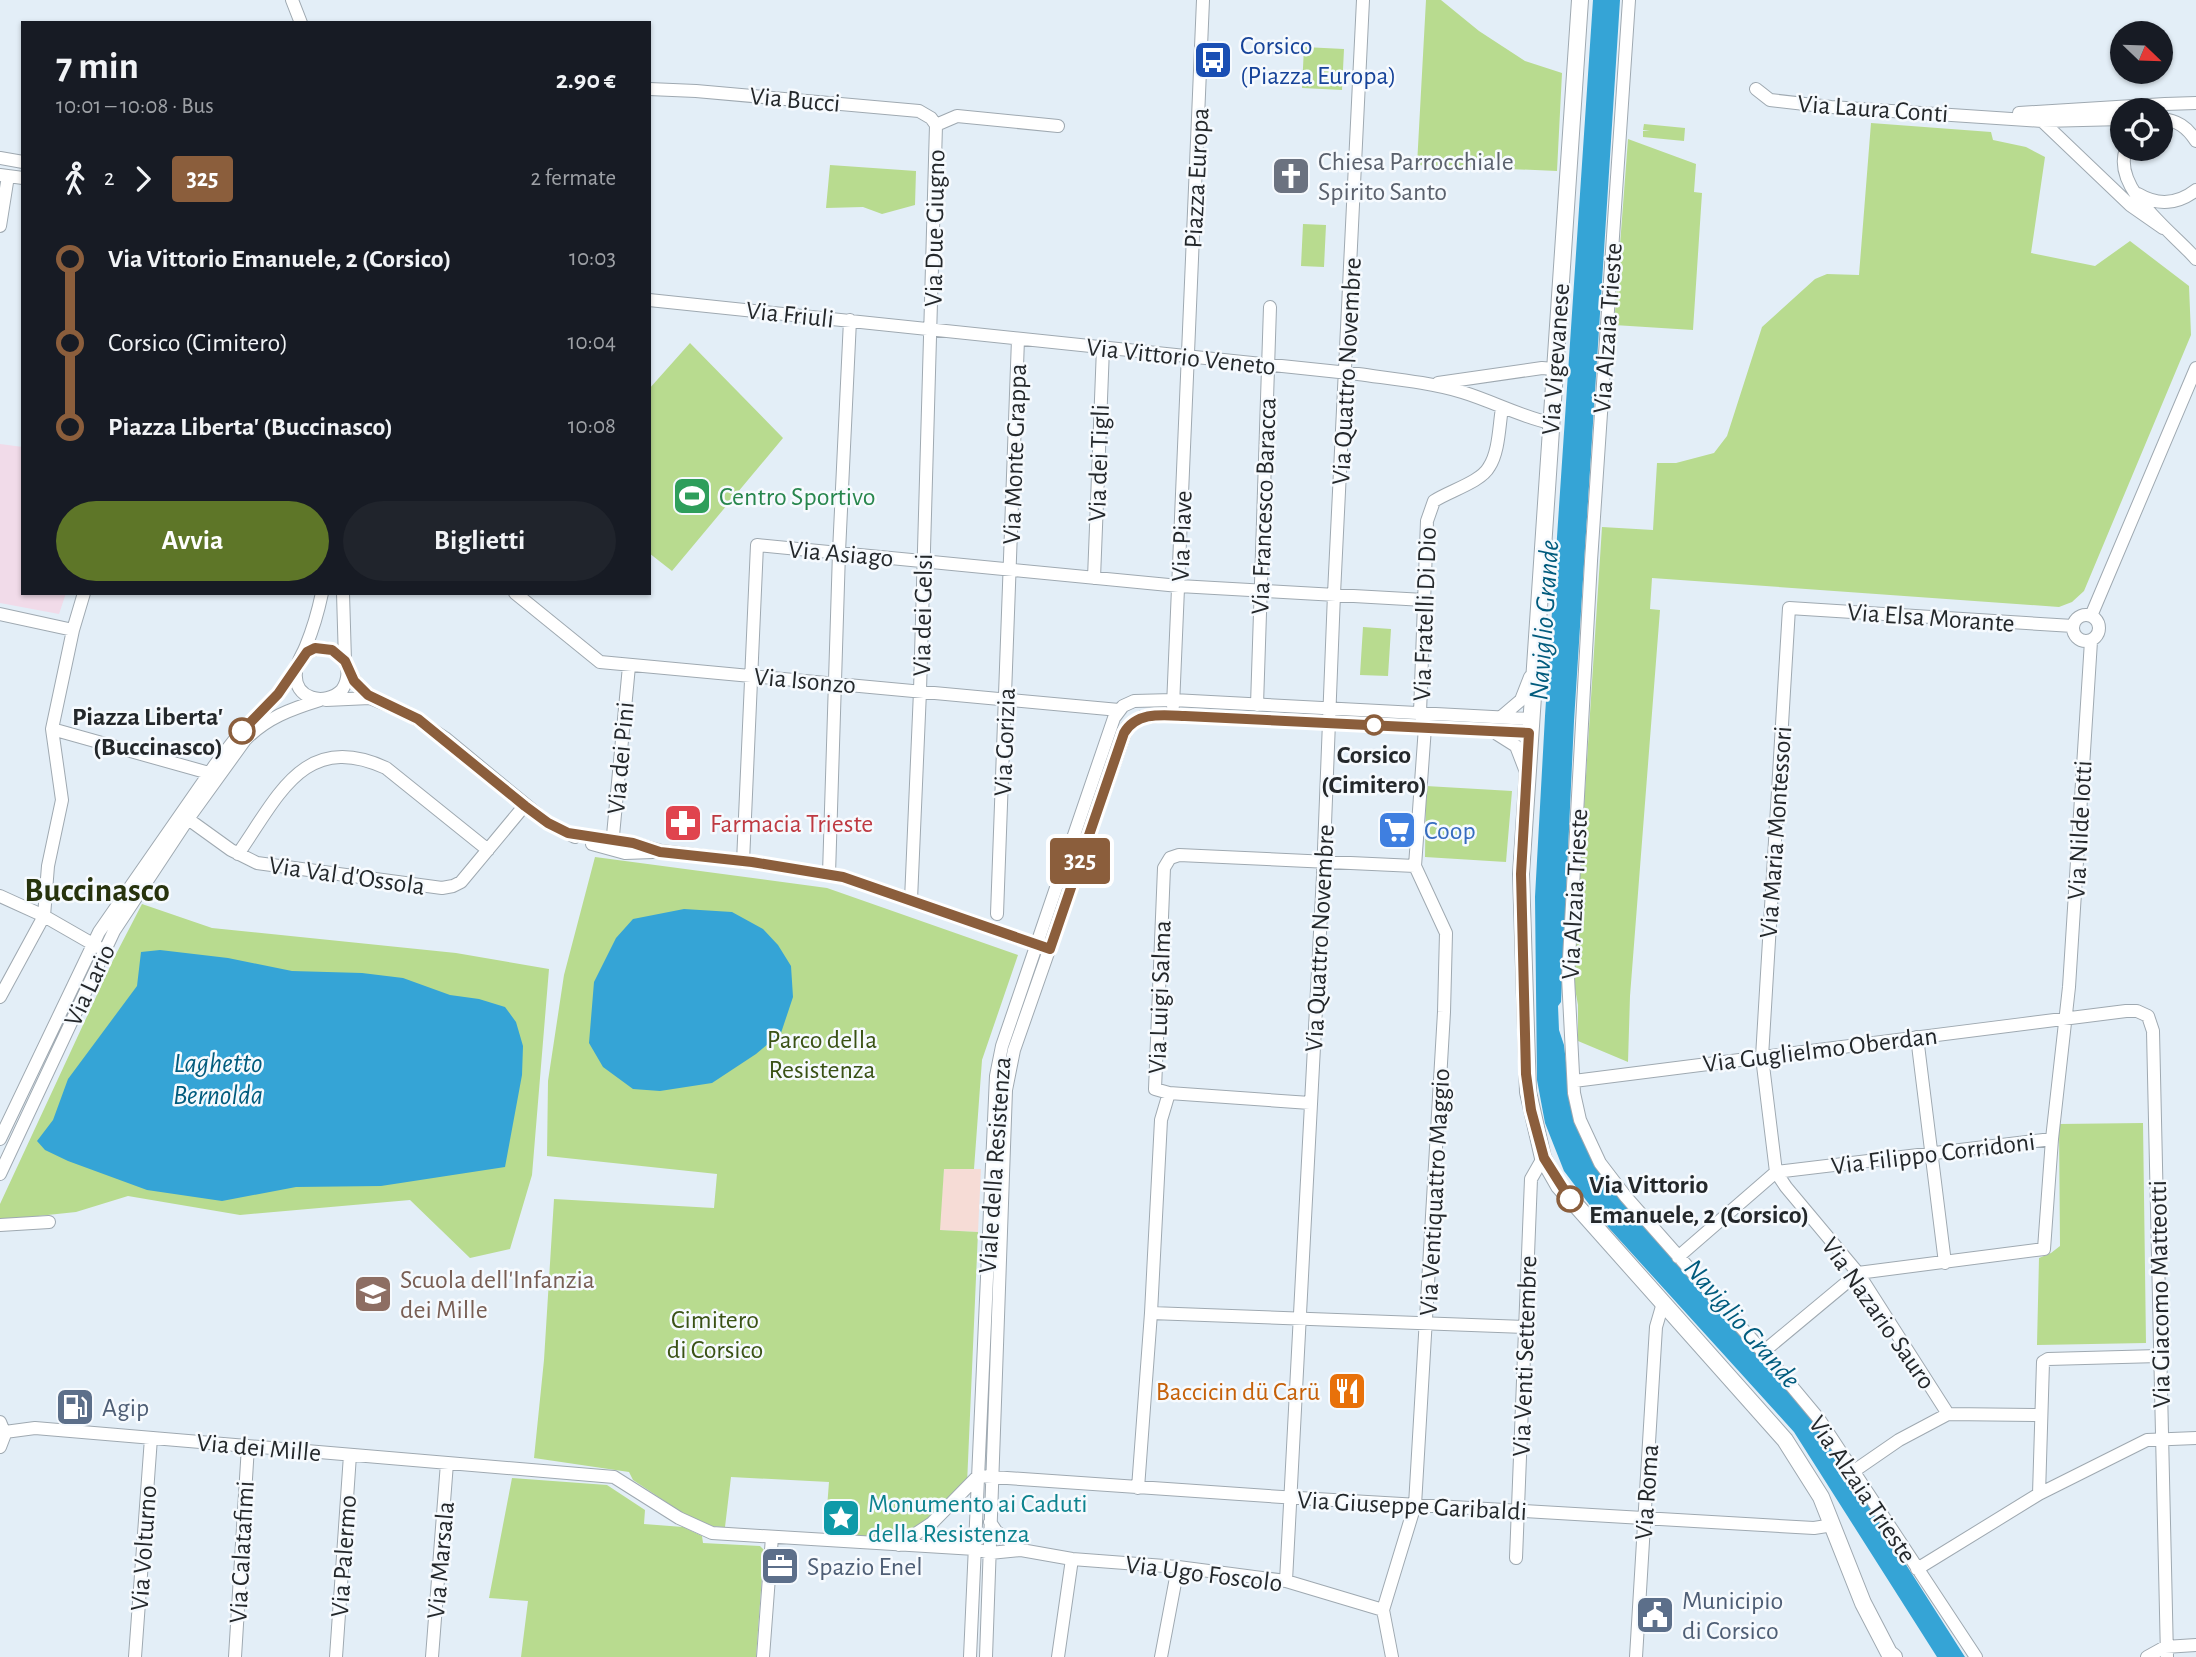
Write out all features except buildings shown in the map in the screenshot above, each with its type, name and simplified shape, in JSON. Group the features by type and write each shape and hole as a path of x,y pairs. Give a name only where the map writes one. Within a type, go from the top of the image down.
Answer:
{"main road":[{"name":"Via Vigevanese","path":"1580,0 1521,874 1526,1074 1531,1110 1544,1158 1559,1186 1765,1415 1810,1477 1833,1525 1853,1580 1894,1656"}],"street":[{"path":"292,0 300,21"},
{"name":"Piazza Europa","path":"1187,356 1203,0"},
{"name":"Via Quattro Novembre","path":"1286,1581 1363,0"},
{"name":"Via Alzaia Trieste","path":"1629,0 1591,561 1568,977 1574,1080 1580,1120 1600,1163 1626,1197 1819,1419 1976,1657"},
{"name":"Via Bucci","path":"651,89 919,111 931,118 936,125"},
{"name":"Via Laura Conti","path":"1756,89 1770,100 1831,107 1994,117"},
{"path":"2173,106 2196,103"},
{"path":"1994,117 2028,112 2110,110"},
{"name":"Via Due Giugno","path":"931,329 936,125 957,116 1058,126"},
{"path":"1994,117 2042,121 2110,119"},
{"path":"2042,121 2130,205 2163,228"},
{"path":"2173,121 2190,132 2196,141"},
{"path":"0,158 21,162"},
{"path":"2125,161 2133,189 2163,228 2196,260"},
{"path":"0,226 4,175"},
{"path":"2133,189 2156,202 2169,202 2186,197 2196,190"},
{"name":"Via Friuli","path":"651,300 931,329"},
{"name":"Via Francesco Baracca","path":"1257,705 1270,307"},
{"path":"829,874 839,552 850,320"},
{"name":"Via Vittorio Veneto","path":"931,329 1431,384 1463,392 1550,423"},
{"name":"Via dei Gelsi","path":"911,900 931,329"},
{"name":"Via Monte Grappa","path":"1010,569 1018,339"},
{"name":"Via dei Tigli","path":"1094,578 1103,348"},
{"name":"Via Piave","path":"1173,715 1187,356"},
{"name":"Via Vittorio Veneto","path":"1431,384 1542,368 1554,369"},
{"path":"2091,616 2196,368"},
{"name":"Via Fratelli Di Dio","path":"1425,727 1420,713 1429,511 1434,501 1472,481 1489,468 1494,457 1502,408"},
{"name":"Via Asiago","path":"751,675 757,545 1179,586 1424,600"},
{"name":"Via Gorizia","path":"997,914 1010,569"},
{"path":"0,997 44,916 48,866 62,800 52,729 73,630 84,595"},
{"name":"Via Lario","path":"0,1139 92,944 209,773 236,738 275,698 298,664 318,614 323,595"},
{"path":"323,700 342,690 347,679 343,595"},
{"name":"Via Isonzo","path":"517,595 600,663 1119,710"},
{"name":"Via Elsa Morante","path":"1789,608 2073,626"},
{"name":"Via Maria Montessori","path":"1762,1057 1789,608"},
{"path":"0,614 73,630"},
{"path":"2091,616 2098,622 2099,631 2091,640 2080,640 2073,632 2073,626 2079,617 2091,616"},
{"name":"Via Nilde Iotti","path":"1945,1263 2044,1249 2052,1139 2066,1019 2091,640"},
{"path":"374,699 323,700 303,692 297,682 298,664 307,652 324,648 339,654 357,684 374,699 418,719 525,806 548,823 568,833 637,854 660,852 829,874 1050,949"},
{"path":"1501,717 1524,695 1534,663"},
{"name":"Via dei Pini","path":"612,845 629,666"},
{"path":"743,862 751,675"},
{"name":"Via Lario","path":"0,1174 105,951 133,901 188,819 251,733 282,713 323,700"},
{"path":"1119,710 1134,701 1173,700 1501,717 1529,726"},
{"name":"Viale della Resistenza","path":"970,1657 975,1549 985,1476 995,1215 996,1076 1002,1046 1102,752 1119,710"},
{"name":"Viale della Resistenza","path":"995,1215 1010,1068 1124,733 1132,723 1142,717 1173,715 1490,731 1529,726"},
{"name":"Via Ventiquattro Maggio","path":"1392,1657 1383,1610 1415,1505 1427,1323 1446,933 1415,866 1425,727"},
{"path":"52,729 209,773"},
{"path":"1490,731 1517,746 1526,772"},
{"path":"238,854 288,782 315,761 344,756 369,760 386,768 488,850"},
{"name":"Via Val d'Ossola","path":"188,819 238,854 257,863 442,888 461,881 525,806"},
{"name":"Via Luigi Salma","path":"1138,1488 1161,1120 1169,1093 1155,1089 1164,868 1170,858 1179,855 1415,866"},
{"path":"0,896 44,916 105,951"},
{"name":"Via Giacomo Matteotti","path":"2066,1019 2137,1011 2148,1016 2153,1025 2166,1652"},
{"name":"Via Guglielmo Oberdan","path":"1574,1080 2066,1019"},
{"path":"1763,1352 1858,1273 1945,1263 1917,1037"},
{"name":"Via Nazario Sauro","path":"1762,1057 1776,1172 1858,1273 1948,1414"},
{"path":"1169,1093 1310,1103"},
{"name":"Via Filippo Corridoni","path":"1776,1172 2052,1139"},
{"name":"Via Venti Settembre","path":"1516,1558 1531,1179 1544,1158"},
{"path":"1678,1257 1776,1172"},
{"path":"0,1225 49,1222"},
{"name":"Via Roma","path":"1636,1657 1656,1327 1663,1303"},
{"path":"1151,1313 1525,1327"},
{"path":"1656,1327 1664,1328 1679,1322"},
{"path":"2039,1494 2043,1362 2048,1359 2160,1356"},
{"path":"1854,1471 1899,1440 1948,1414 2040,1415"},
{"path":"0,1447 2,1427"},
{"name":"Via dei Mille","path":"2,1427 513,1469"},
{"name":"Via Volturno","path":"135,1657 151,1438"},
{"path":"1916,1569 2039,1494 2147,1440 2196,1438"},
{"name":"Via Calatafimi","path":"235,1657 248,1446"},
{"name":"Via Palermo","path":"336,1657 350,1455"},
{"name":"Via Marsala","path":"432,1657 447,1463"},
{"name":"Via Ugo Foscolo","path":"513,1469 614,1477 673,1515 705,1531 975,1549 990,1553 1021,1550 1072,1559 1178,1567 1286,1581 1383,1610"},
{"path":"899,1546 932,1523 985,1476"},
{"name":"Viale della Resistenza","path":"985,1476 990,1522 986,1657"},
{"name":"Via Giuseppe Garibaldi","path":"985,1476 1518,1511 1814,1528 1833,1525"},
{"name":"Via Ugo Foscolo","path":"990,1522 996,1531 1021,1550"},
{"path":"763,1657 772,1537"},
{"path":"1058,1657 1072,1559"},
{"path":"1161,1657 1178,1567"},
{"path":"2147,1657 2196,1645"}],"shaded area":[{"path":"0,444 21,447 21,595 65,595 59,614 0,603"},
{"path":"944,1169 981,1169 978,1232 939,1230"}],"green space":[{"path":"1426,0 1441,0 1479,31 1525,61 1562,73 1557,171 1417,165"},
{"path":"1304,47 1344,49 1342,90 1302,88"},
{"path":"1871,123 1991,132 1993,140 2026,147 2045,157 2031,253 2095,266 2130,241 2189,286 2191,335 2084,591 2072,602 2059,607 1652,578 1650,609 1660,610 1630,996 1628,1062 1578,1041 1578,1005 1573,978 1602,527 1653,530 1657,463 1676,463 1714,453 1727,436 1762,327 1815,279 1827,274 1859,275"},
{"path":"1644,124 1685,128 1684,141 1643,137 1643,131 1650,131 1643,130"},
{"path":"1628,139 1696,164 1694,192 1702,193 1693,330 1614,325"},
{"path":"830,165 916,171 915,205 882,214 863,207 826,208"},
{"path":"1303,224 1326,225 1324,267 1301,266"},
{"name":"Centro Sportivo","path":"690,343 783,438 672,571 651,555 651,387"},
{"path":"1363,627 1391,629 1388,676 1360,675"},
{"path":"1426,786 1512,791 1506,862 1425,857"},
{"name":"Parco della Resistenza","path":"595,857 827,888 1018,955 982,1060 974,1169 944,1169 940,1230 978,1232 967,1484 925,1523 894,1543 825,1534 829,1482 731,1477 725,1527 702,1526 633,1480 629,1472 534,1458 544,1360 554,1199 714,1208 717,1174 547,1156 548,1081 564,975"},
{"name":"Laghetto Bernolda","path":"142,904 212,928 456,953 549,969 532,1175 510,1249 470,1258 410,1200 240,1215 128,1196 76,1212 0,1220 0,1204 115,956"},
{"path":"2143,1123 2146,1343 2037,1345 2039,1258 2060,1246 2059,1124"},
{"path":"512,1478 607,1485 645,1510 644,1524 683,1527 702,1536 703,1543 760,1546 764,1550 756,1657 521,1657 528,1601 489,1598"}],"water":[{"path":"1593,0 1620,0 1574,721 1561,1002 1558,1006 1559,1030 1564,1045 1571,1106 1581,1131 1817,1425 1965,1657 1937,1657 1794,1432 1598,1216 1564,1171 1545,1123 1537,1080 1535,897"},
{"path":"684,909 732,912 763,929 778,945 791,966 793,997 781,1033 756,1054 712,1083 660,1091 633,1089 603,1067 589,1043 594,982 616,938 633,919"},
{"name":"Laghetto Bernolda","path":"160,950 228,958 292,971 362,973 403,978 450,995 479,999 505,1007 516,1022 523,1046 522,1075 505,1167 381,1186 296,1187 222,1201 147,1190 45,1150 37,1141 53,1120 68,1079 137,986 141,952"}],"bus line":[{"name":"325","path":"242,731 278,694 307,652 315,648 332,650 345,661 354,681 368,695 418,719 445,738 525,806 548,823 568,833 633,843 660,852 752,862 843,877 1050,949 1124,733 1127,727 1142,717 1185,716 1529,733 1521,874 1526,1074 1531,1110 1544,1158 1559,1186 1570,1199"}],"place":[{"name":"Corsico (Piazza Europa)","path":"1213,60"},
{"name":"Chiesa Parrocchiale Spirito Santo","path":"1291,176"},
{"name":"Centro Sportivo","path":"692,496"},
{"name":"Corsico (Cimitero)","path":"1374,725"},
{"name":"Piazza Liberta' (Buccinasco)","path":"242,731"},
{"name":"Farmacia Trieste","path":"683,823"},
{"name":"Coop","path":"1397,830"},
{"name":"Via Vittorio Emanuele, 2 (Corsico)","path":"1570,1199"},
{"name":"Scuola dell'Infanzia dei Mille","path":"373,1294"},
{"name":"Baccicin dü Carü","path":"1347,1391"},
{"name":"Agip","path":"75,1407"},
{"name":"Monumento ai Caduti della Resistenza","path":"841,1518"},
{"name":"Spazio Enel","path":"780,1566"},
{"name":"Municipio di Corsico","path":"1655,1615"}],"district":[{"name":"Buccinasco","path":"97,889"}],"water label":[{"name":"Naviglio Grande","path":"1543,620"},
{"name":"Naviglio Grande","path":"1743,1323"}],"park label":[{"name":"Cimitero di Corsico","path":"715,1334"}]}
